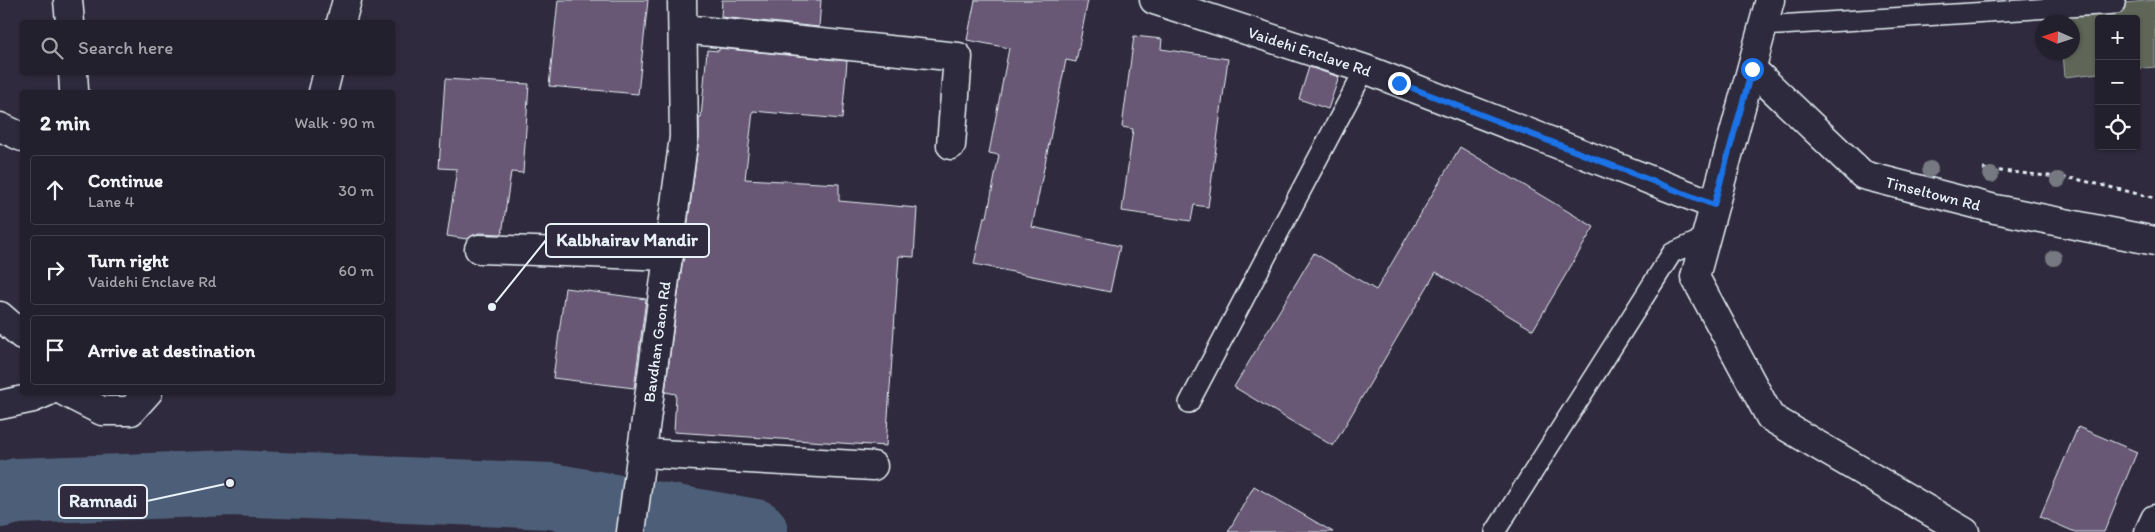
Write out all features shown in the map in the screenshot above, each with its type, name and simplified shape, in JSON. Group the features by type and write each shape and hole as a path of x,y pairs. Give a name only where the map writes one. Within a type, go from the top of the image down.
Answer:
{"street":[{"path":"68,0 70,20"},
{"path":"342,20 347,0"},
{"name":"Bavdhan Gaon Rd","path":"631,532 642,464 684,137 682,0"},
{"name":"Vaidehi Enclave Rd","path":"1154,0 1365,69 1714,205"},
{"path":"1770,0 1695,277 1770,417 1965,532"},
{"path":"682,29 958,57 951,145"},
{"name":"Tinseltown Rd","path":"1752,69 1863,175 1995,209 2155,241"},
{"path":"324,90 327,75"},
{"path":"0,127 14,131 20,136"},
{"path":"479,250 669,256"},
{"path":"0,316 20,333"},
{"path":"0,406 40,395"},
{"path":"71,395 102,411 131,411 145,395"},
{"path":"642,464 872,466"},
{"path":"2149,532 2155,520"}],"lane":[{"path":"1762,26 2116,4 2115,0"},
{"path":"1189,402 1365,69"},
{"path":"1495,532 1672,253 1707,237"}],"path":[{"path":"1977,169 2076,179 2155,198"}],"green space":[{"path":"2155,0 2155,67 2140,69 2140,15 2095,15 2095,73 2065,77 2064,60 2080,60 2080,15 2059,15 2058,10"}],"building":[{"path":"558,0 648,0 638,94 549,86"},
{"path":"722,0 821,0 819,27 721,17"},
{"path":"975,0 1088,0 1076,62 1066,60 1032,227 1120,246 1110,292 974,264 984,217 987,217 999,155 989,153 1009,48 967,40"},
{"path":"1134,36 1162,39 1161,49 1228,59 1208,207 1194,205 1191,221 1122,211 1133,129 1122,127"},
{"path":"719,48 847,61 842,119 753,111 745,179 839,184 839,201 917,208 914,257 899,256 886,446 674,432 676,394 665,392 699,139 699,118 701,118 707,50 719,51"},
{"path":"1309,67 1339,77 1328,109 1299,99"},
{"path":"445,79 529,84 523,173 511,172 502,234 479,233 467,239 447,236 457,169 439,168"},
{"path":"1460,147 1594,227 1533,330 1436,272 1333,446 1234,387 1314,253 1376,290"},
{"path":"565,288 646,299 634,388 553,378"},
{"path":"2078,427 2137,452 2104,532 2075,532 2040,517"},
{"path":"1254,486 1333,532 1228,532"}],"waterway":[{"path":"0,495 17,491 230,483 551,496 755,532"}],"place":[{"name":"Kalbhairav Mandir","path":"492,307"},
{"name":"Ramnadi","path":"230,483"}],"route":[{"path":"1399,83 1714,205 1752,69"}]}
